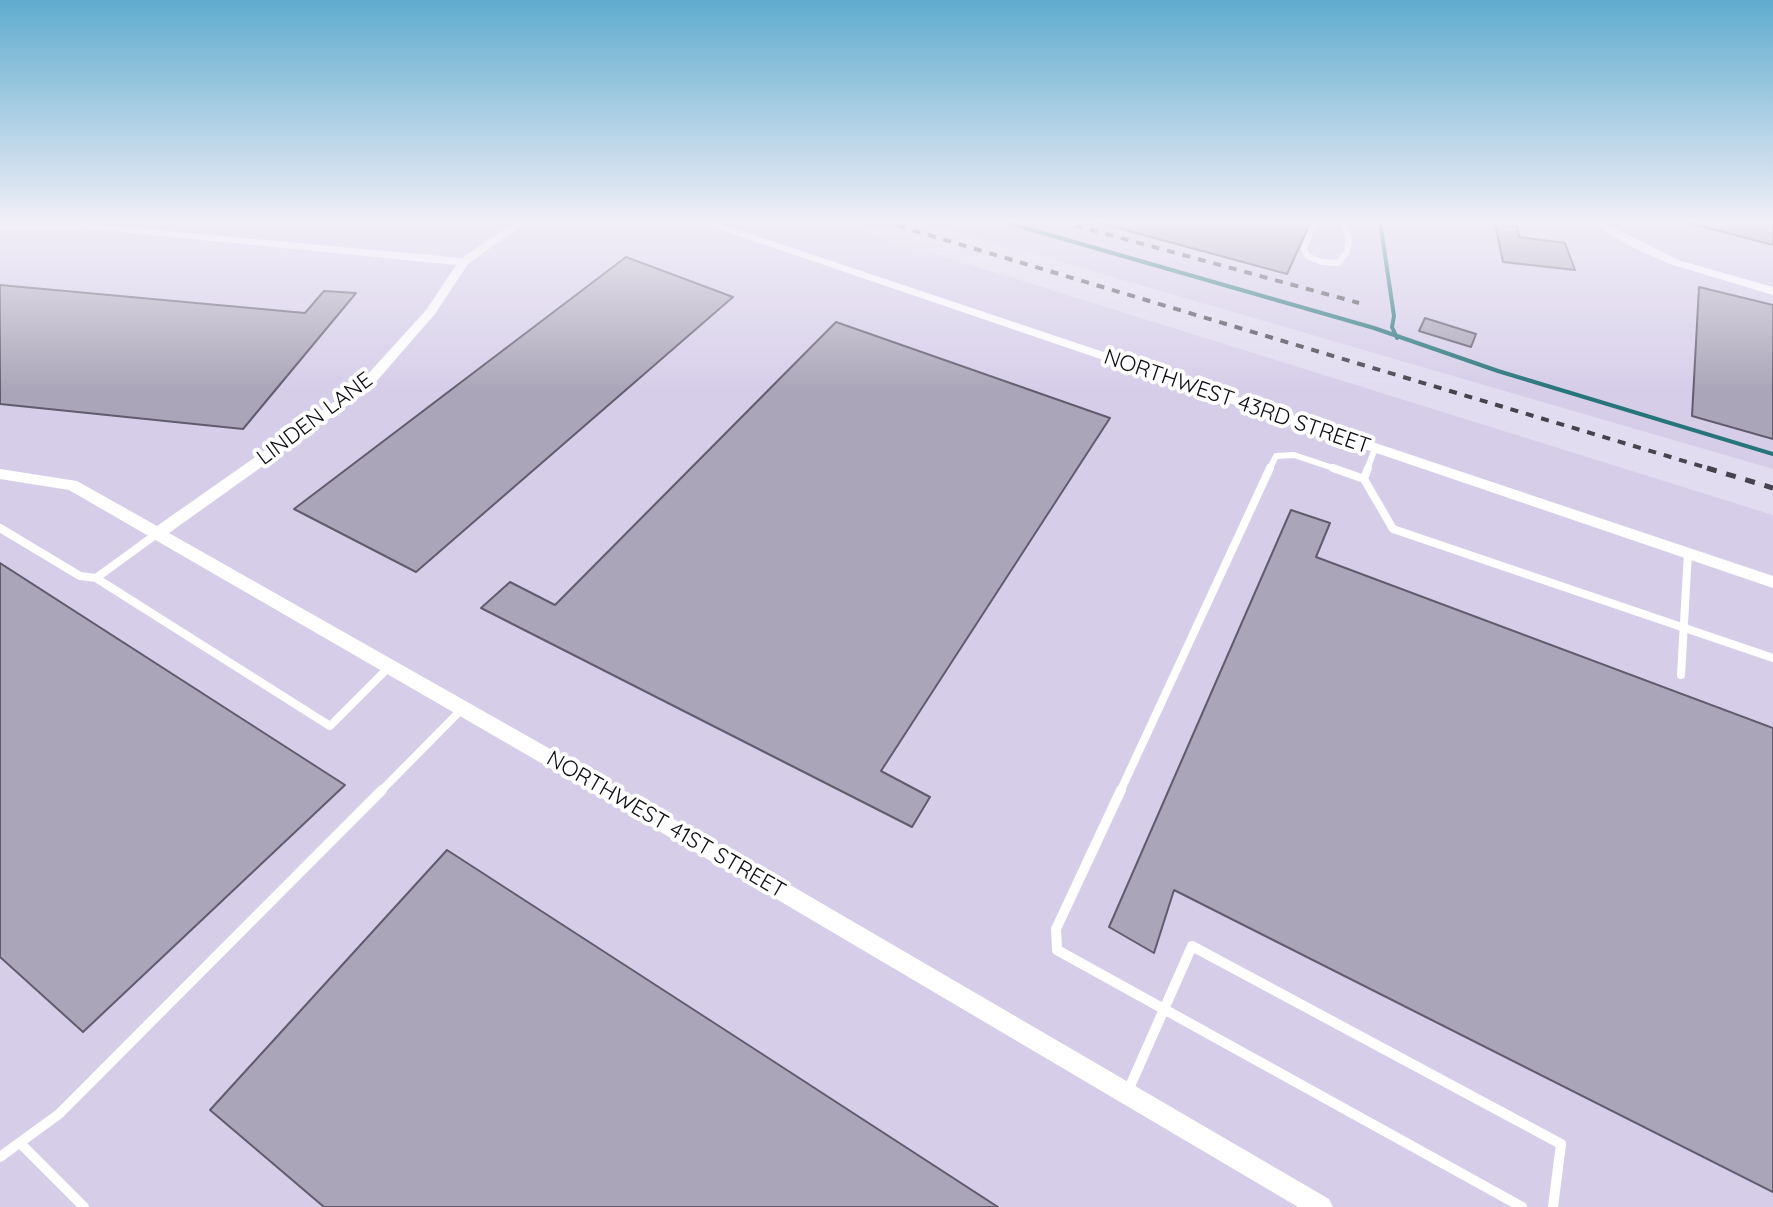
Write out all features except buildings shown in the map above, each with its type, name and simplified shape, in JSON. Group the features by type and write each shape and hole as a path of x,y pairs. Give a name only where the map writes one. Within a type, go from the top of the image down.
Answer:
{"street":[{"name":"LINDEN LANE","path":"158,533 363,388 431,311 454,277"},
{"name":"NORTHWEST 43RD STREET","path":"868,277 1773,582"},
{"path":"1726,277 1773,291"},
{"name":"NORTHWEST 41ST STREET","path":"0,474 72,485 463,708 1321,1207"}],"lane":[{"path":"1364,479 1375,448"},
{"path":"1522,1207 1057,950 1056,929 1276,456 1294,455 1364,479 1393,529 1773,658"},
{"path":"0,528 80,576 96,578 330,726 390,666"},
{"path":"96,578 158,533"},
{"path":"1681,675 1688,553"},
{"path":"0,1157 59,1114 463,708"},
{"path":"1127,1094 1192,946 1561,1144 1553,1207"},
{"path":"20,1143 84,1207"}],"shaded area":[{"path":"0,277 1011,277 1773,515 1773,1207 0,1207"},
{"path":"1114,277 1773,277 1773,469"}],"waterway":[{"path":"1197,277 1396,336"},
{"path":"1388,277 1394,316 1392,327 1396,336"},
{"path":"1396,336 1498,371 1773,454"}],"railway":[{"path":"1070,277 1714,470"},
{"path":"1265,277 1359,303"},
{"path":"1707,468 1773,488"}]}
